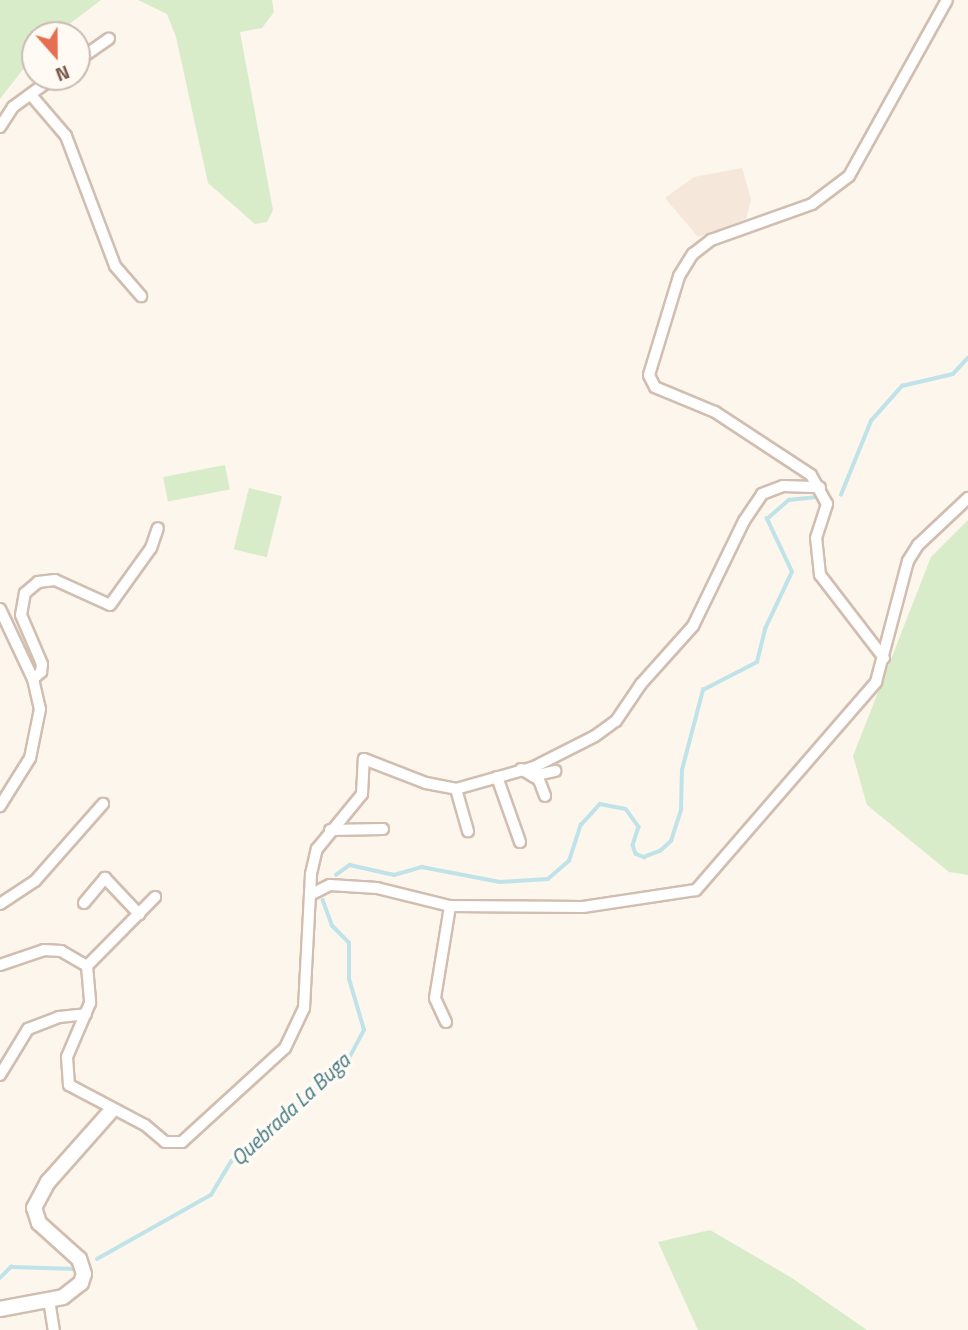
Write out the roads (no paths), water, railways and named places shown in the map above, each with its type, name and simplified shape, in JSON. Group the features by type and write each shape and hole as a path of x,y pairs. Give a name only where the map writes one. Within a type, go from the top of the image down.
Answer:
{"street":[{"path":"884,658 820,575 816,538 827,505 820,487 811,475 715,412 655,387 649,375 654,348 679,276 701,246 812,204 849,176 947,0"},
{"path":"91,52 109,40"},
{"path":"0,127 13,107 36,91"},
{"path":"31,95 66,136 115,265 141,296"},
{"path":"87,965 91,987 86,1014 65,1075 69,1085 177,1144 272,1064 285,1048 304,1008 310,895 317,849 362,794 364,759 426,783 456,789 534,767 616,721 641,684 693,626 744,521 762,494 783,486 820,487"},
{"path":"310,895 324,886 377,888 450,906 583,908 696,890 876,682 908,561 918,545 968,498"},
{"path":"33,679 41,673 42,664 21,615 25,593 38,582 55,580 110,605 151,548 158,528"},
{"path":"0,609 33,679 40,709 30,758 0,804"},
{"path":"521,769 533,776 545,796"},
{"path":"533,776 555,771"},
{"path":"497,778 520,842"},
{"path":"456,789 468,831"},
{"path":"0,904 35,881 103,804"},
{"path":"330,830 383,829"},
{"path":"84,903 106,878 139,914"},
{"path":"87,965 155,897"},
{"path":"446,1021 435,998 450,906"},
{"path":"0,965 44,950 61,951 87,965"},
{"path":"0,1075 28,1029 59,1017 86,1014"},
{"path":"0,1309 49,1300 75,1291 84,1274 68,1246 38,1223 34,1208 48,1182 112,1110"},
{"path":"49,1300 54,1330"}],"waterway":[{"name":"Quebrada La Buga","path":"841,495 871,421 902,386 953,374 968,358"},
{"name":"Quebrada La Buga","path":"336,875 350,865 394,875 422,867 500,882 548,879 569,861 581,825 600,804 626,809 639,827 633,845 636,854 644,857 660,851 671,841 681,810 682,770 703,690 757,662 765,629 792,572 767,519 789,500 819,497"},
{"name":"Quebrada La Buga","path":"97,1259 211,1195 231,1162 347,1062 364,1030 349,979 349,943 332,926 323,901"},
{"name":"Quebrada La Buga","path":"0,1278 11,1267 77,1269"}]}
